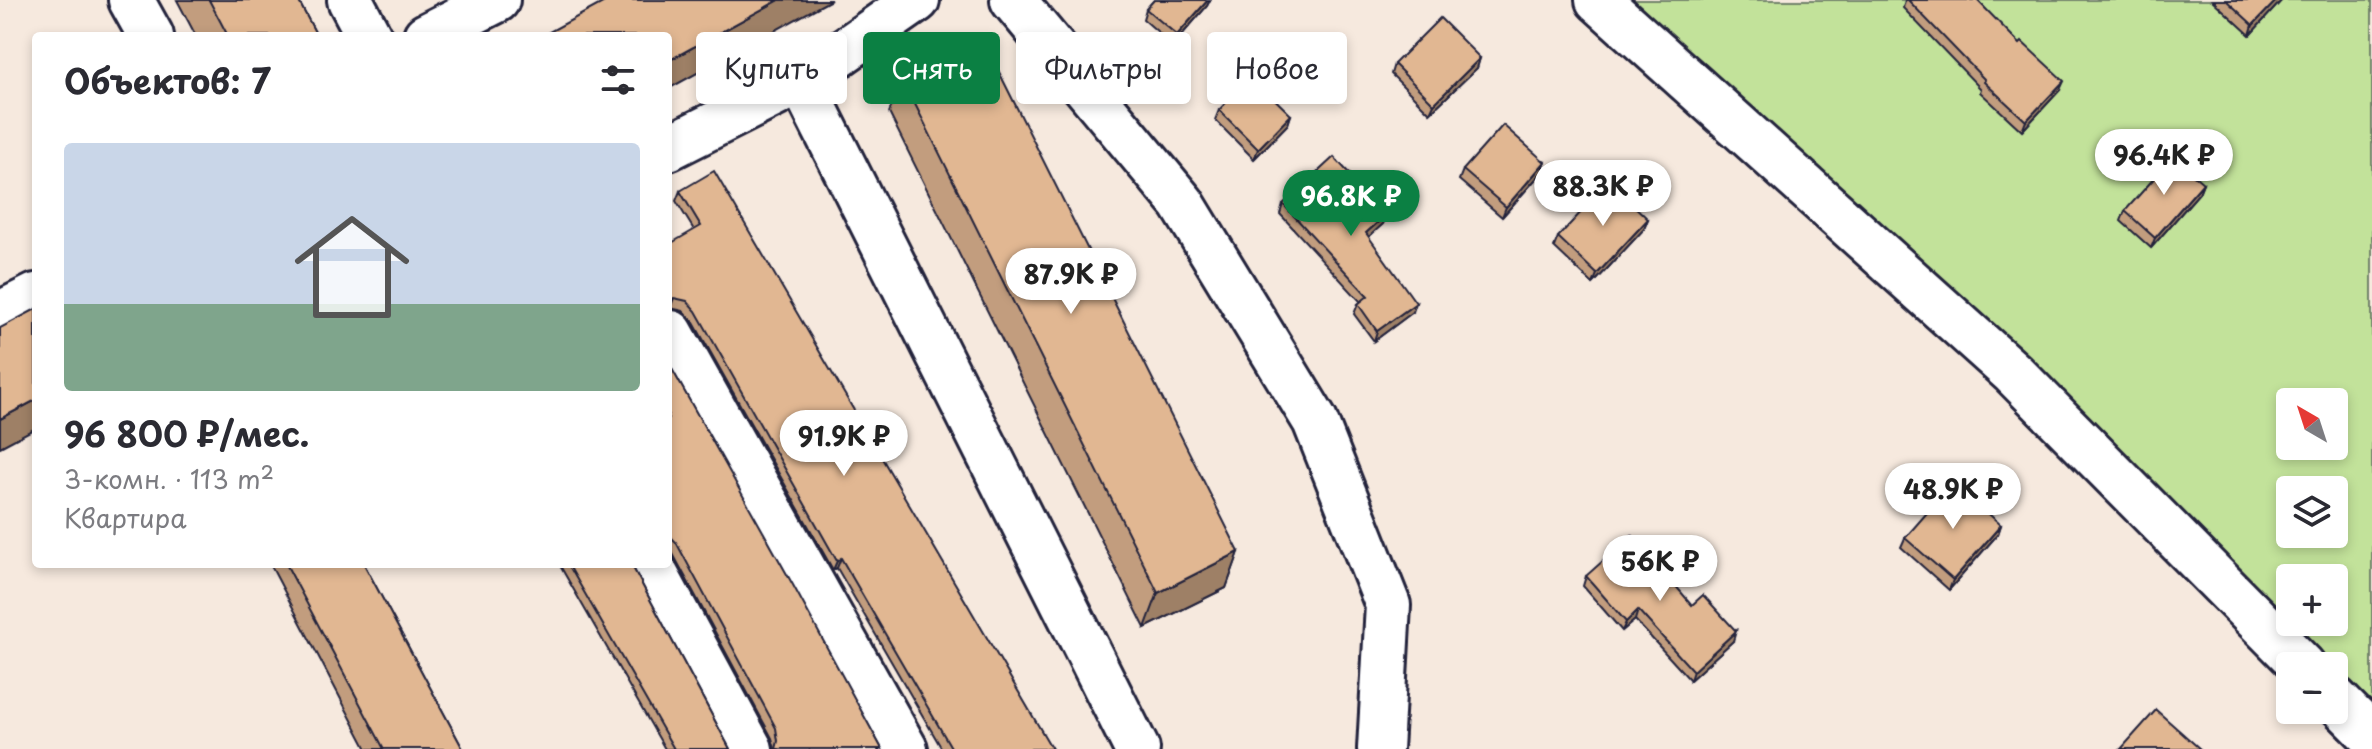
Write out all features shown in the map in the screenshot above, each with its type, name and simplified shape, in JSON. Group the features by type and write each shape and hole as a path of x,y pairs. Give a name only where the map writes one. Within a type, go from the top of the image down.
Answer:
{"street":[{"path":"131,0 149,32"},
{"path":"350,0 367,32"},
{"path":"434,32 497,0"},
{"path":"847,49 917,0"},
{"path":"1013,0 1182,203 1315,421 1388,605 1380,749"},
{"path":"1598,0 2013,373 2289,652"},
{"path":"672,146 755,104"},
{"path":"813,104 1137,749"},
{"path":"0,314 32,298"},
{"path":"672,335 905,749"},
{"path":"652,568 750,749"},
{"path":"2348,712 2372,736"}],"green space":[{"path":"1633,0 2372,0 2372,718 2348,695 2348,652 2305,652 2289,636 2348,636 2348,564 2276,564 2276,623 1868,220"}],"building":[{"path":"209,0 298,0 315,32 226,32"},
{"path":"608,0 779,0 721,32 696,32 696,46 672,59 672,32 549,32"},
{"path":"1154,0 1208,0 1180,32 1173,32 1146,9"},
{"path":"1908,0 1977,0 2020,44 2022,42 2064,81 2026,121 1984,82"},
{"path":"2226,0 2277,0 2253,25"},
{"path":"1440,18 1480,58 1434,104 1394,64"},
{"path":"1000,74 1239,552 1158,593 915,104 1000,104"},
{"path":"1225,104 1280,104 1291,115 1258,149 1219,110"},
{"path":"1503,125 1545,162 1506,207 1463,170"},
{"path":"1334,157 1387,214 1366,233 1416,303 1377,331 1358,304 1368,296 1283,204"},
{"path":"2173,157 2203,183 2155,238 2125,211"},
{"path":"714,171 1052,749 952,749 841,558 837,561 696,311 687,301 672,299 672,243 701,226 680,191"},
{"path":"1609,182 1648,219 1597,274 1558,237"},
{"path":"32,311 32,402 0,419 0,328"},
{"path":"672,369 882,749 776,749 776,728 672,538"},
{"path":"1954,482 2001,525 1953,580 1905,538"},
{"path":"1632,535 1692,605 1703,595 1736,631 1693,671 1638,610 1626,622 1586,576"},
{"path":"288,568 366,568 463,749 384,749"},
{"path":"570,568 633,568 730,749 674,749"},
{"path":"2156,710 2200,749 2121,749"}]}
